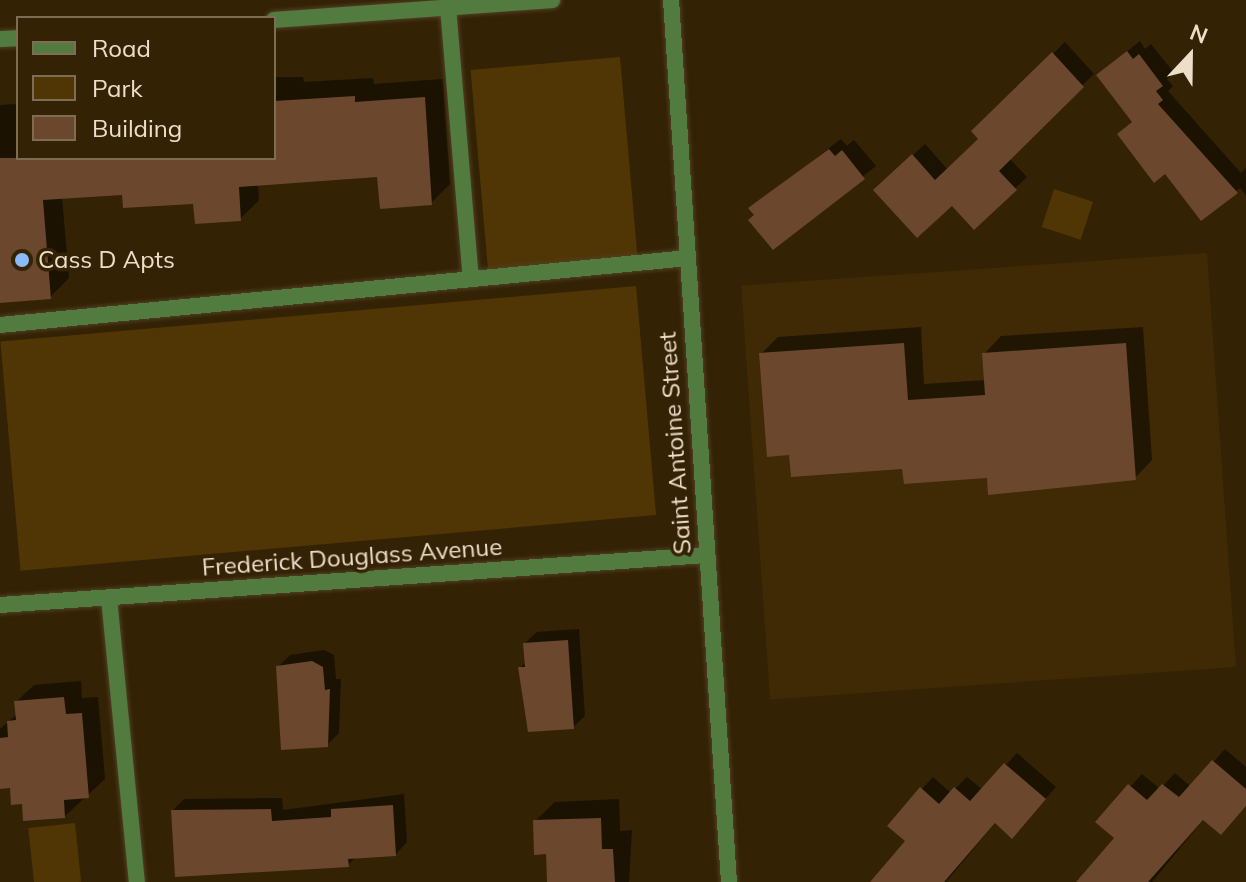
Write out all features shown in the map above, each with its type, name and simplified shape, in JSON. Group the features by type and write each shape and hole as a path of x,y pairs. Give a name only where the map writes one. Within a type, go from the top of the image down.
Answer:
{"street":[{"path":"276,20 552,0"},
{"name":"Saint Antoine Street","path":"671,0 729,882"},
{"path":"448,7 471,279"},
{"path":"0,325 688,258"},
{"name":"Frederick Douglass Avenue","path":"0,605 707,555"},
{"path":"109,598 137,882"}],"shaded area":[{"path":"1207,253 1236,667 770,700 741,286"}],"green space":[{"path":"620,57 638,258 488,271 471,70"},
{"path":"1054,189 1093,202 1081,240 1042,227"},
{"path":"636,286 656,515 20,571 0,342"},
{"path":"75,823 81,882 34,882 28,828"}],"building":[{"path":"1127,51 1133,59 1139,54 1163,86 1156,91 1163,100 1158,104 1238,193 1201,221 1165,174 1154,183 1117,134 1132,122 1096,75"},
{"path":"1052,52 1084,87 999,171 1017,190 974,230 952,206 917,238 873,190 912,154 935,180 978,139 971,131"},
{"path":"355,96 355,102 425,97 432,205 380,209 377,177 239,187 241,221 195,224 193,204 123,208 122,195 43,200 51,299 0,303 0,158 276,160 276,101"},
{"path":"829,149 835,156 842,150 865,179 773,250 748,220 754,215 748,208"},
{"path":"904,343 908,400 985,395 982,353 1126,343 1136,480 988,495 987,478 904,484 902,469 791,477 789,455 767,457 759,353"},
{"path":"568,640 574,729 528,732 518,667 525,667 523,643"},
{"path":"312,661 323,667 325,690 330,689 328,747 281,750 276,666"},
{"path":"64,697 66,714 82,713 89,798 64,800 65,818 23,821 22,804 11,805 10,788 0,789 0,738 8,737 7,721 16,720 14,701"},
{"path":"1212,760 1246,789 1246,806 1221,835 1203,820 1148,882 1076,882 1114,838 1095,822 1128,784 1147,800 1162,784 1179,797"},
{"path":"1004,763 1046,799 1012,839 995,823 944,882 870,882 905,841 887,826 920,787 939,804 954,787 970,801"},
{"path":"393,805 396,856 348,859 349,867 175,877 171,810 271,809 272,821 331,817 331,809"},
{"path":"601,818 602,849 613,849 615,882 547,882 546,854 534,855 533,820"}],"place":[{"name":"Cass D Apts","path":"22,260"}]}
